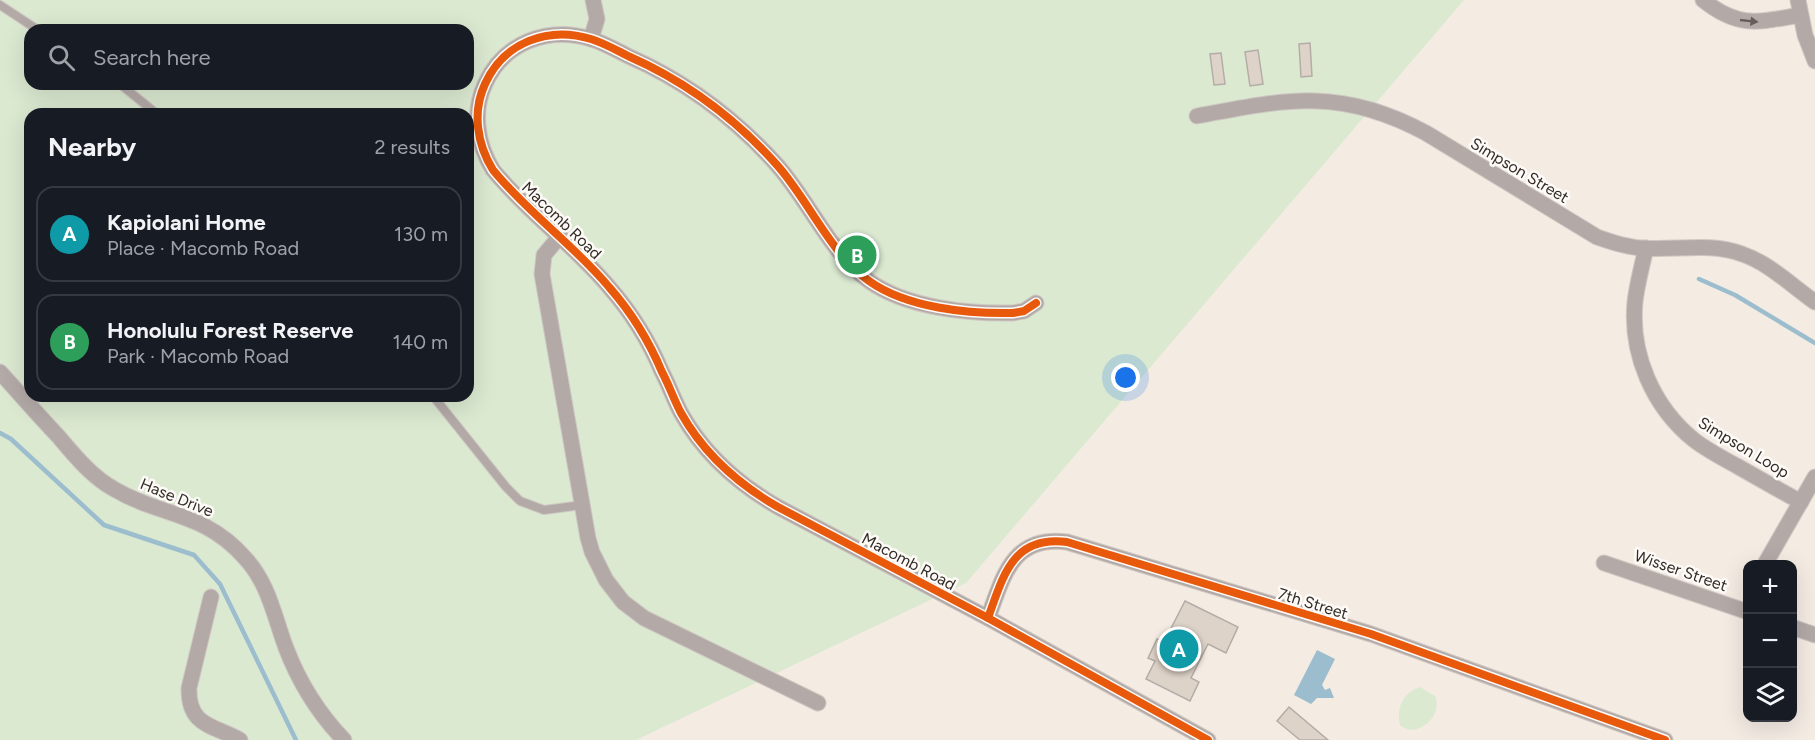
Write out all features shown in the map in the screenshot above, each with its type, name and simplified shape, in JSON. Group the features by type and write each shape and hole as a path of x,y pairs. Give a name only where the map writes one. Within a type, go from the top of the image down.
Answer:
{"street":[{"path":"591,39 597,19 593,0"},
{"path":"1703,0 1723,13 1743,21 1765,21 1799,7 1805,35 1815,61"},
{"name":"Macomb Road","path":"474,131 484,86 497,64 506,55 528,40 540,37 564,35 591,39 668,76 715,107 737,125 758,144 795,187 846,260 857,272 882,290 922,305 971,310 1013,313 1024,311 1036,303"},
{"name":"Simpson Street","path":"1197,116 1291,100 1331,101 1370,109 1408,123 1426,133 1590,233 1612,242 1646,248 1718,249 1743,254 1766,266 1815,302"},
{"name":"Macomb Road","path":"474,138 493,170 592,268 624,306 651,349 673,398 691,429 728,472 760,497 988,618 1199,737"},
{"path":"560,236 544,255 542,274 588,538 598,566 614,592 633,611 656,625 818,703"},
{"name":"Simpson Loop","path":"1646,248 1637,288 1634,318 1638,350 1654,393 1673,420 1696,442 1801,502"},
{"name":"Hase Drive","path":"0,372 24,399"},
{"name":"Hase Drive","path":"27,402 84,466 103,483 126,496 207,526 228,541 246,559 265,587 286,649 303,685 325,718 344,740"},
{"path":"1767,560 1815,477"},
{"name":"7th Street","path":"988,618 1005,572 1016,557 1040,543 1067,542 1371,634 1665,740"},
{"name":"Wisser Street","path":"1604,563 1743,605"},
{"path":"211,597 189,688 190,702 195,715 206,725 240,740"},
{"path":"1797,629 1815,635"}],"lane":[{"path":"0,5 29,24"},
{"path":"127,90 150,108"},
{"path":"439,402 506,487 520,501 536,508 551,510 582,505"}],"green space":[{"path":"0,0 1464,0 966,583 636,740 0,740"},
{"path":"1420,687 1435,696 1436,711 1427,724 1413,730 1406,729 1400,725 1400,707 1409,693"}],"water":[{"path":"1317,650 1335,659 1322,685 1325,690 1330,688 1334,698 1317,698 1311,704 1294,695"}],"building":[{"path":"1310,43 1312,76 1301,77 1299,44"},
{"path":"1258,50 1263,84 1250,86 1245,52"},
{"path":"1221,53 1225,84 1214,85 1210,54"},
{"path":"1185,601 1238,627 1226,653 1208,644 1191,678 1199,682 1190,701 1146,679 1155,661 1148,658 1157,639 1164,642"},
{"path":"1289,707 1328,740 1300,740 1277,721"}],"waterway":[{"path":"1699,279 1735,295 1815,343"},
{"path":"0,433 11,439 104,525 194,555 220,584 296,740"}],"cycle path":[{"path":"1036,303 1024,311 1013,313 977,312 919,303 884,290 869,281 843,256 789,179 761,148 726,116 669,77 601,42 575,35 544,36 529,41 504,57 493,69 485,84 479,106 478,128 483,150 493,170 521,201 581,257 617,297 645,338 690,428 723,467 778,507 988,618 1208,740"},
{"path":"988,618 1005,574 1022,552 1034,545 1067,542 1371,634 1665,740"}],"place":[{"name":"Honolulu Forest Reserve","path":"857,255"},
{"name":"Kapiolani Home","path":"1179,649"}]}
